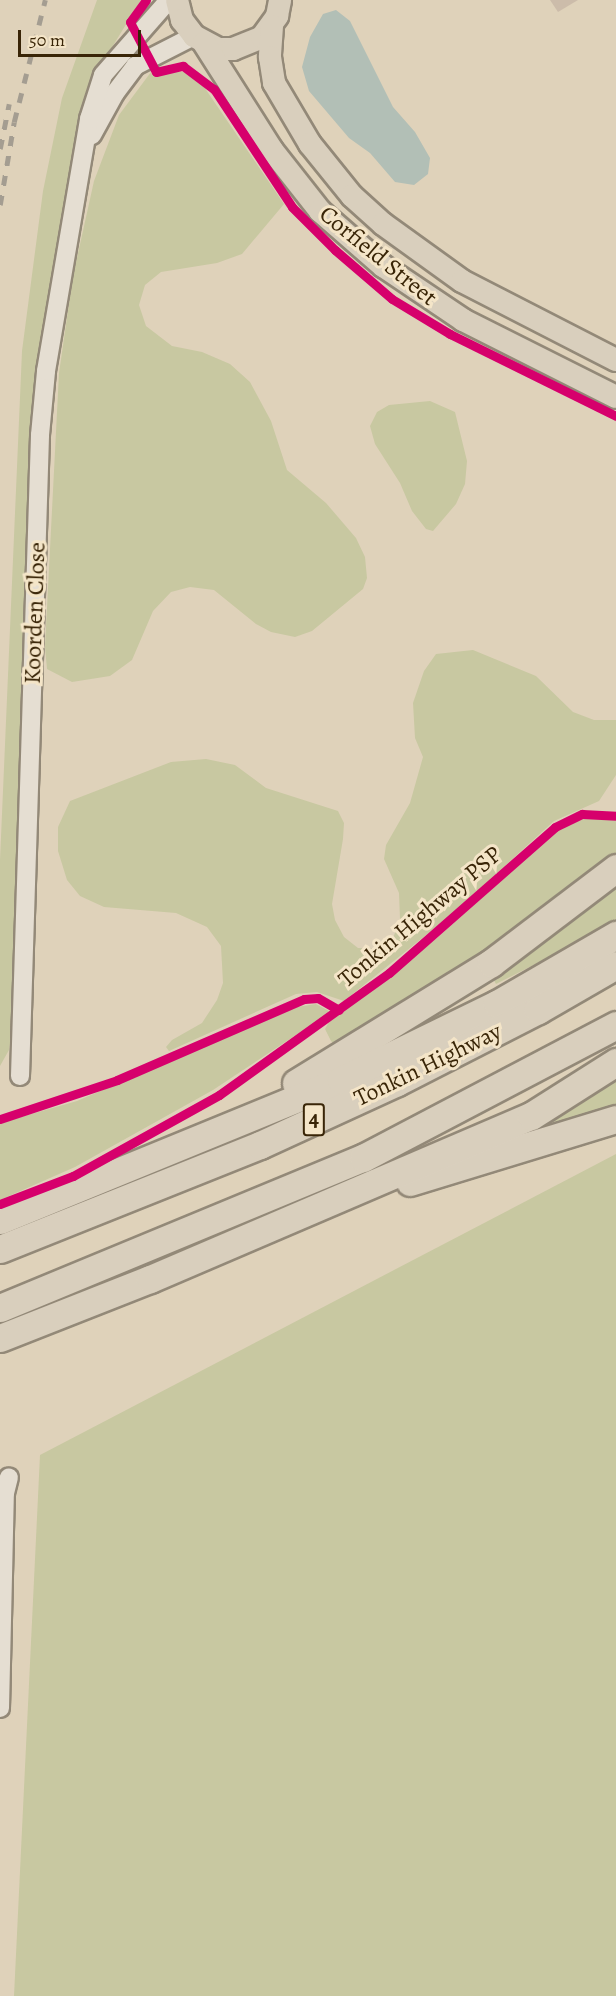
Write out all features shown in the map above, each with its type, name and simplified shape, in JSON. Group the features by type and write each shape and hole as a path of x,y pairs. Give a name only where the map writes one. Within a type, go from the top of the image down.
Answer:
{"highway":[{"path":"147,1162 327,1066 491,963 616,868"},
{"path":"0,1220 147,1162 341,1080 497,1004 616,935"},
{"name":"Tonkin Highway","path":"0,1249 260,1145 397,1082 538,1010 616,965"},
{"name":"4","path":"0,1308 363,1158 616,1025"},
{"path":"0,1338 531,1116 616,1062"},
{"path":"322,1205 474,1165 616,1119"}],"main road":[{"name":"Corfield Street","path":"177,0 182,20 199,40 272,150 320,211 383,266 463,320 616,397"},
{"name":"Corfield Street","path":"280,0 272,26 270,57 279,93 310,144 352,196 383,224 462,281 616,360"},
{"path":"199,40 234,49 249,46 272,26"}],"street":[{"name":"Koorden Close","path":"20,1076 40,435 47,361 89,119 103,75 169,0"},
{"name":"Koorden Close","path":"83,153 115,93 135,66 199,40"},
{"path":"0,1708 5,1492 9,1477"}],"green space":[{"path":"97,0 141,0 87,88 80,114 34,407 14,1019 9,1050 0,1066 0,860 22,351 43,191 62,98"},
{"path":"168,70 191,73 200,81 284,204 242,254 217,263 161,272 145,285 139,305 146,326 172,346 202,352 230,364 250,382 271,421 287,470 326,503 356,538 365,557 367,578 363,589 312,631 295,637 271,632 256,624 214,590 190,587 171,592 153,611 132,660 110,676 72,682 47,669 45,647 59,373 73,276 94,181 119,115 151,72 154,76"},
{"path":"430,401 455,412 467,461 465,484 456,504 433,531 426,529 412,511 400,483 375,444 370,426 377,412 389,405"},
{"path":"473,650 536,676 573,712 594,720 616,720 616,775 599,801 554,821 451,915 344,1001 317,992 296,994 169,1051 166,1047 172,1040 202,1023 217,1000 223,983 221,946 207,927 176,913 104,907 80,896 67,880 58,851 58,827 70,801 171,762 206,759 235,765 266,788 338,811 344,823 332,904 335,920 344,937 358,948 381,949 392,941 400,919 399,893 384,859 386,845 410,803 423,757 415,738 413,703 424,671 436,654"},
{"path":"595,816 616,819 616,853 560,904 335,1045 331,1041 325,1029 329,1022 437,938 564,825"},
{"path":"616,884 616,923 496,984 492,977"},
{"path":"316,1004 329,1011 326,1015 213,1090 75,1167 0,1200 0,1123 77,1101 297,1007"},
{"path":"616,1079 616,1109 543,1133 503,1135 551,1115"},
{"path":"616,1154 616,1996 14,1996 40,1455"}],"shaded area":[{"path":"336,10 350,21 393,107 415,132 430,158 428,174 414,185 395,182 370,153 349,138 309,91 302,67 310,37 323,14"}],"building":[{"path":"550,0 578,0 558,12"}],"railway":[{"path":"0,205 14,122 45,0"},
{"path":"0,149 9,104"}],"cycle path":[{"path":"146,0 130,22 156,72 183,66 214,89 292,207 335,250 392,299 450,334 616,416"},
{"name":"Tonkin Highway PSP","path":"0,1204 73,1176 219,1095 389,973 555,827 582,814 616,816"},
{"path":"0,1119 117,1080 304,999 318,998 339,1010"}]}
